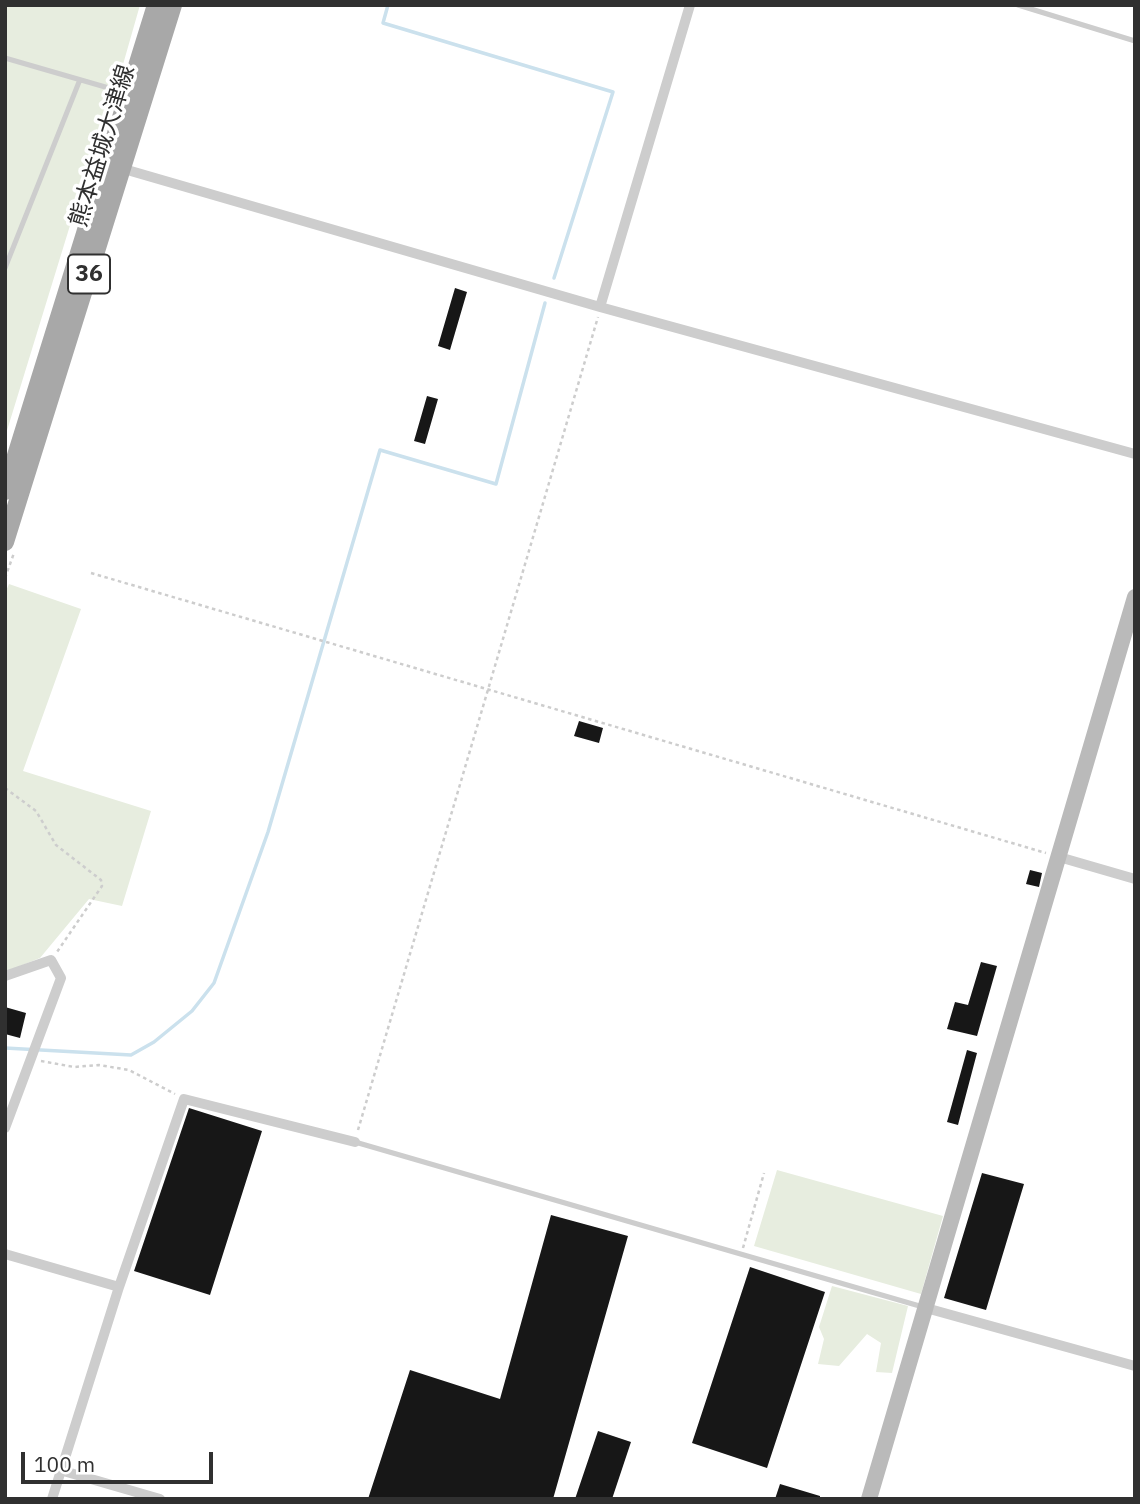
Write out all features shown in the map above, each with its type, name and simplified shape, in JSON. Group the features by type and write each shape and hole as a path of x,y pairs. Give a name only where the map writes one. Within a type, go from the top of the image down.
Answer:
{"main road":[{"name":"熊本益城大津線","path":"5,542 115,167 129,94 156,5"},
{"name":"熊本益城大津線","path":"5,491 173,5"}],"street":[{"path":"600,307 690,5"},
{"path":"115,167 600,307 1135,454"},
{"path":"869,1499 1135,597"},
{"path":"1059,857 1135,879"},
{"path":"5,976 51,960 61,978 5,1128"},
{"path":"52,1499 119,1287 184,1099 355,1142"},
{"path":"5,1254 119,1287"},
{"path":"926,1308 1135,1366"},
{"path":"60,1470 160,1499"}],"lane":[{"path":"1018,5 1135,41"},
{"path":"5,58 79,82 129,94"},
{"path":"5,268 79,82"},
{"path":"355,1142 926,1308"}],"path":[{"path":"355,1142 490,690 600,307"},
{"path":"91,573 1059,857"},
{"path":"5,788 36,811 56,845 102,880 102,886 51,960"},
{"path":"31,1058 74,1067 99,1065 130,1070 184,1099"},
{"path":"742,1254 764,1173"}],"shaded area":[{"path":"5,5 140,5 120,75 111,79 105,91 111,92 5,437"},
{"path":"9,584 81,609 23,771 151,811 122,906 89,899 40,958 5,972 5,593"},
{"path":"777,1170 943,1216 921,1294 754,1246"},
{"path":"832,1286 908,1306 892,1373 876,1372 881,1343 867,1334 839,1366 818,1364 824,1339 819,1327"}],"building":[{"path":"455,288 467,292 450,350 438,346"},
{"path":"427,396 438,399 425,444 414,441"},
{"path":"579,721 603,728 599,743 574,736"},
{"path":"1030,870 1042,873 1039,887 1026,884"},
{"path":"981,962 997,966 977,1036 947,1029 955,1002 968,1005"},
{"path":"5,1007 26,1013 20,1038 5,1034"},
{"path":"967,1050 977,1053 958,1125 947,1122"},
{"path":"189,1108 262,1131 210,1295 134,1271"},
{"path":"982,1173 1024,1184 986,1310 944,1298"},
{"path":"551,1215 628,1236 553,1499 368,1499 410,1370 500,1399"},
{"path":"750,1267 825,1292 767,1468 692,1443"},
{"path":"598,1431 631,1442 612,1499 575,1499"},
{"path":"780,1484 820,1496 820,1499 775,1499"}],"waterway":[{"path":"388,5 383,23 613,92 554,278"},
{"path":"5,1048 131,1055 154,1042 192,1011 214,983 268,832 380,450 496,484 545,303"}]}
